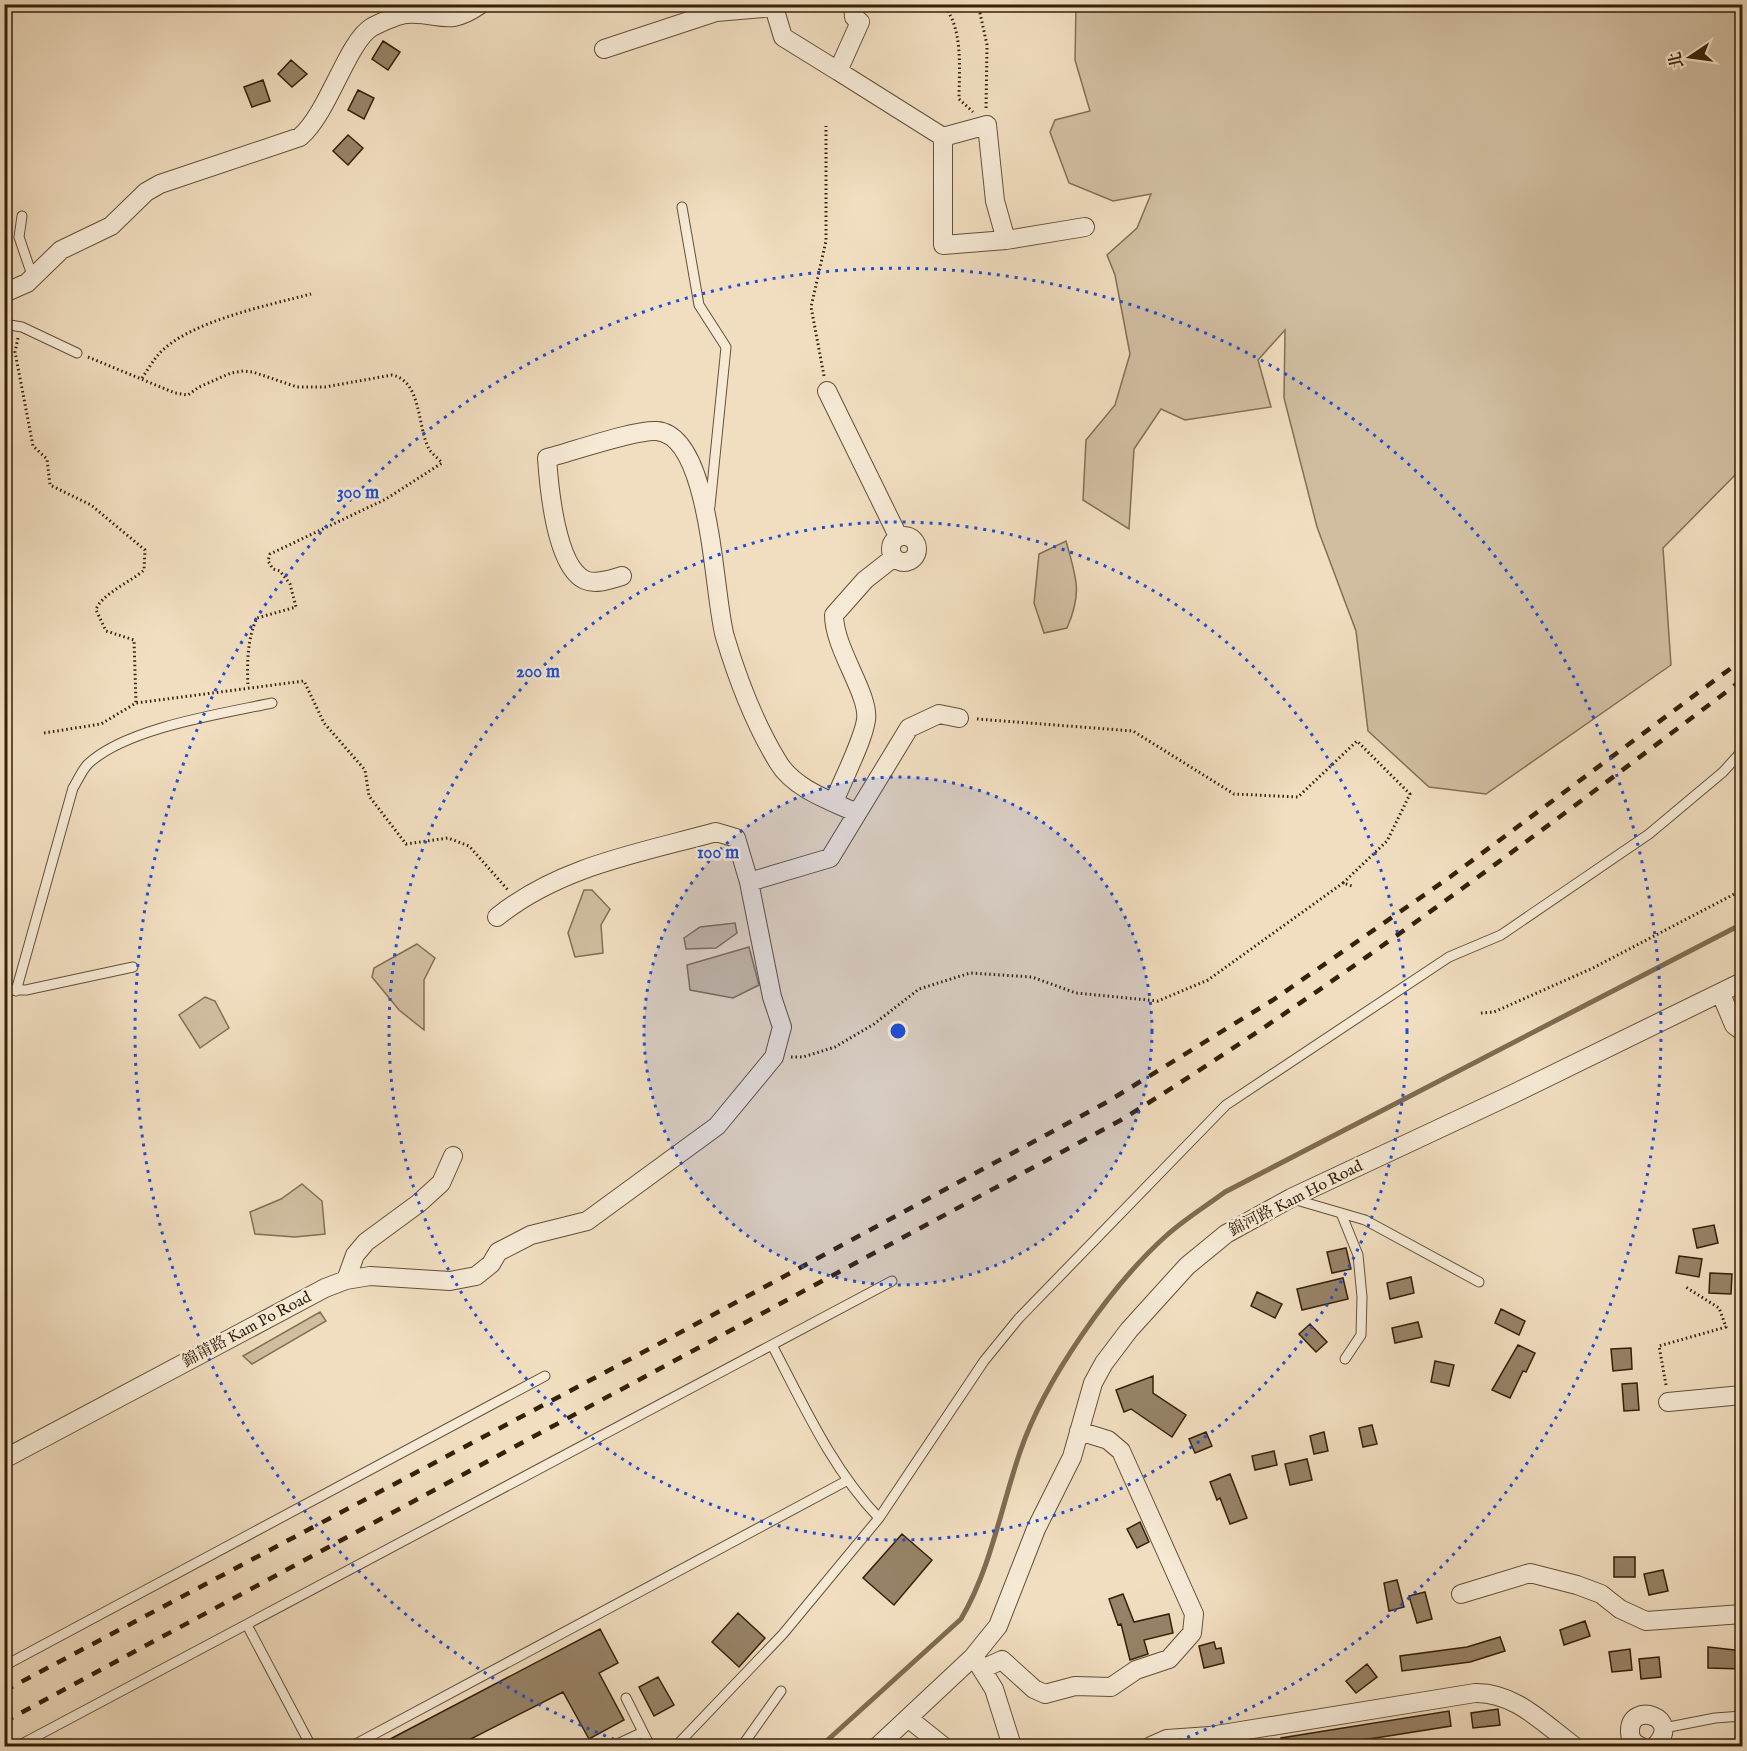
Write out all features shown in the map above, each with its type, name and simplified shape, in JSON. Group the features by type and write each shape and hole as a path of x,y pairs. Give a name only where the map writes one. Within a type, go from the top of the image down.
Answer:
{"street":[{"path":"4,293 21,288 61,250 111,226 146,192 160,184 300,138 310,129 364,33 405,9 447,19 457,18 481,4"},
{"path":"838,71 860,22 854,17 853,4"},
{"path":"604,49 716,12 773,6 783,37 944,137"},
{"path":"944,137 987,119 995,201 1006,240"},
{"path":"944,137 943,244 1006,240 1085,227"},
{"path":"827,391 898,536 892,542 890,550 893,558 865,580 834,615 834,631 859,688 867,719 834,802"},
{"path":"622,576 600,581 587,581 575,573 565,556 549,494 547,458 638,433 658,431 682,445 691,463 708,524 725,635 745,690 779,764 805,788 857,813"},
{"path":"749,882 830,858 909,728 939,714 959,718"},
{"path":"497,917 518,900 578,869 716,832 736,838 749,882 772,997 782,1028 774,1057"},
{"name":"錦河路 Kam Ho Road","path":"878,1746 908,1718 978,1663 998,1626 1036,1529 1072,1457 1093,1383 1104,1363 1152,1303 1187,1266 1226,1234 1291,1198 1743,982"},
{"path":"1721,994 1734,1025 1743,1031"},
{"name":"錦莆路 Kam Po Road","path":"4,1459 315,1294 346,1280 370,1276 450,1281 476,1276 491,1264 498,1252 531,1235 587,1221 717,1126 774,1057"},
{"path":"346,1280 356,1255 366,1242 419,1203 441,1183 453,1156"},
{"path":"1668,1402 1743,1395"},
{"path":"1012,1746 994,1689 978,1663 1002,1660 1034,1689 1045,1694 1075,1686 1111,1687 1136,1670 1169,1659 1192,1633 1194,1614 1121,1451 1108,1440 1079,1431"},
{"path":"1461,1594 1530,1573 1577,1585 1601,1594 1620,1609 1646,1621 1743,1614"},
{"path":"1151,1746 1167,1739 1210,1736 1482,1693 1502,1696 1515,1702 1574,1746"},
{"path":"1635,1746 1629,1735 1631,1724 1638,1716 1648,1714 1658,1718 1664,1728 1662,1739 1655,1746"},
{"path":"908,1718 943,1746"}],"lane":[{"path":"682,207 699,305 726,347 708,524"},
{"path":"21,216 19,237 33,278"},
{"path":"4,324 22,327 77,353"},
{"path":"16,991 73,788 87,765 111,747 138,735 198,718 272,703"},
{"path":"676,1746 783,1634 879,1518 984,1361 1019,1318 1226,1105 1449,957 1501,935 1649,834 1724,772 1743,751"},
{"path":"4,990 16,991 133,967"},
{"path":"1291,1198 1365,1220 1479,1282"},
{"path":"1341,1213 1358,1255 1362,1297 1361,1335 1345,1359"},
{"path":"18,1746 892,1281"},
{"path":"772,1345 818,1432 848,1480 879,1518"},
{"path":"4,1666 545,1376"},
{"path":"352,1746 848,1480"},
{"path":"247,1625 311,1746"},
{"path":"742,1746 781,1691"},
{"path":"626,1698 650,1746"},
{"path":"1664,1728 1715,1718 1743,1716"},
{"path":"614,1746 643,1732"}],"path":[{"path":"942,4 950,12 960,54 959,99 977,116 987,119 987,45 978,4"},
{"path":"825,126 826,241 811,307 827,391"},
{"path":"142,378 158,355 180,338 234,315 311,294"},
{"path":"22,327 15,352 33,446 47,459 50,485 91,505 145,550 144,570 131,582 112,592 98,604 96,609 106,631 134,640 136,703"},
{"path":"77,353 175,393 188,396 199,387 231,373 243,371 254,372 297,387 326,387 392,375 399,377 412,392 428,447 442,463 386,499 270,554 268,561 273,569 280,571 290,584 296,607 257,618 247,670 249,687"},
{"path":"44,733 101,724 136,703 304,681 324,723 365,770 369,796 406,844 448,838 469,846 518,900"},
{"path":"774,1057 803,1057 836,1047 874,1024 920,989 970,973 1032,977 1077,993 1158,1001 1209,980 1342,883 1387,841 1410,794 1357,741 1298,797 1234,794 1133,731 959,718"},
{"path":"1342,883 1352,886"},
{"path":"1481,1012 1494,1012 1593,968 1743,890"},
{"path":"1668,1402 1659,1346 1726,1327 1719,1308 1684,1286"}],"shaded area":[{"path":"1076,5 1742,5 1742,468 1663,548 1671,665 1486,794 1429,787 1368,731 1356,631 1317,527 1284,398 1285,330 1258,360 1271,407 1185,420 1161,409 1134,449 1129,529 1083,500 1086,440 1115,405 1130,354 1115,275 1107,255 1137,228 1151,194 1113,201 1069,183 1050,132 1055,120 1090,111 1075,60"},
{"path":"1066,541 1075,575 1075,604 1067,628 1044,633 1034,603 1039,554"},
{"path":"584,890 592,890 610,909 601,925 603,953 575,957 568,933"},
{"path":"735,923 737,933 716,948 686,949 684,938 700,927"},
{"path":"417,944 435,958 424,980 424,1030 399,1010 372,977 374,968"},
{"path":"749,947 759,985 733,998 690,990 687,965"},
{"path":"205,997 215,1001 229,1028 200,1048 179,1015"},
{"path":"302,1184 322,1201 325,1234 295,1237 255,1234 250,1212 281,1199"},
{"path":"320,1312 326,1321 252,1364 243,1356"}],"building":[{"path":"383,41 400,52 388,70 372,59"},
{"path":"291,60 307,74 292,87 278,74"},
{"path":"263,80 270,101 252,107 244,87"},
{"path":"358,90 374,98 364,119 348,110"},
{"path":"348,135 363,148 348,165 333,151"},
{"path":"1714,1225 1718,1243 1697,1248 1693,1229"},
{"path":"1346,1248 1351,1269 1332,1273 1327,1252"},
{"path":"1679,1256 1702,1259 1699,1277 1676,1273"},
{"path":"1710,1273 1732,1274 1731,1294 1709,1293"},
{"path":"1411,1277 1414,1293 1390,1299 1387,1283"},
{"path":"1343,1278 1348,1299 1302,1310 1297,1289"},
{"path":"1257,1292 1282,1304 1275,1318 1251,1306"},
{"path":"1501,1309 1525,1321 1519,1335 1495,1323"},
{"path":"1418,1322 1422,1337 1395,1343 1392,1328"},
{"path":"1310,1324 1327,1342 1316,1352 1299,1334"},
{"path":"1518,1345 1535,1353 1510,1398 1492,1390"},
{"path":"1631,1348 1632,1369 1613,1371 1611,1349"},
{"path":"1435,1361 1454,1365 1449,1386 1431,1382"},
{"path":"1153,1376 1153,1393 1186,1415 1172,1437 1131,1409 1124,1412 1116,1390"},
{"path":"1637,1383 1639,1410 1624,1411 1622,1384"},
{"path":"1372,1425 1377,1444 1363,1447 1359,1428"},
{"path":"1206,1432 1212,1446 1195,1453 1189,1439"},
{"path":"1324,1432 1328,1451 1314,1454 1310,1436"},
{"path":"1274,1451 1277,1465 1255,1470 1252,1456"},
{"path":"1307,1459 1312,1480 1290,1485 1285,1464"},
{"path":"1230,1474 1247,1518 1230,1524 1220,1498 1217,1500 1210,1482"},
{"path":"1140,1522 1149,1542 1137,1548 1127,1529"},
{"path":"902,1534 932,1560 894,1605 863,1578"},
{"path":"1614,1557 1635,1557 1635,1577 1614,1577"},
{"path":"1663,1570 1668,1591 1649,1595 1644,1574"},
{"path":"1397,1580 1404,1607 1389,1611 1384,1583"},
{"path":"1425,1592 1432,1619 1417,1623 1409,1596"},
{"path":"1123,1594 1134,1622 1169,1614 1173,1633 1144,1640 1148,1654 1130,1660 1121,1624 1118,1625 1109,1599"},
{"path":"738,1613 765,1638 739,1667 712,1642"},
{"path":"1585,1621 1590,1636 1564,1645 1560,1630"},
{"path":"600,1629 618,1663 599,1673 624,1720 589,1739 563,1692 457,1746 377,1746"},
{"path":"1500,1637 1505,1651 1470,1662 1402,1671 1400,1656 1467,1647"},
{"path":"1214,1642 1216,1649 1221,1648 1224,1663 1204,1668 1199,1646"},
{"path":"1708,1647 1743,1651 1743,1669 1708,1668"},
{"path":"1630,1649 1632,1670 1612,1672 1609,1652"},
{"path":"1659,1657 1661,1677 1641,1679 1639,1659"},
{"path":"1367,1664 1377,1677 1356,1693 1346,1681"},
{"path":"658,1677 674,1705 654,1716 639,1687"},
{"path":"1498,1709 1500,1725 1473,1728 1471,1713"},
{"path":"1449,1711 1451,1726 1325,1746 1282,1746 1281,1738"}],"waterway":[{"path":"821,1746 961,1619 988,1558 1020,1452 1045,1395 1062,1365 1102,1307 1167,1235 1225,1192 1742,924"}],"railway":[{"path":"4,1691 683,1331 1107,1102 1273,1000 1450,877 1742,660"},
{"path":"4,1722 1121,1120 1281,1016 1359,962 1513,851 1742,680"}]}
